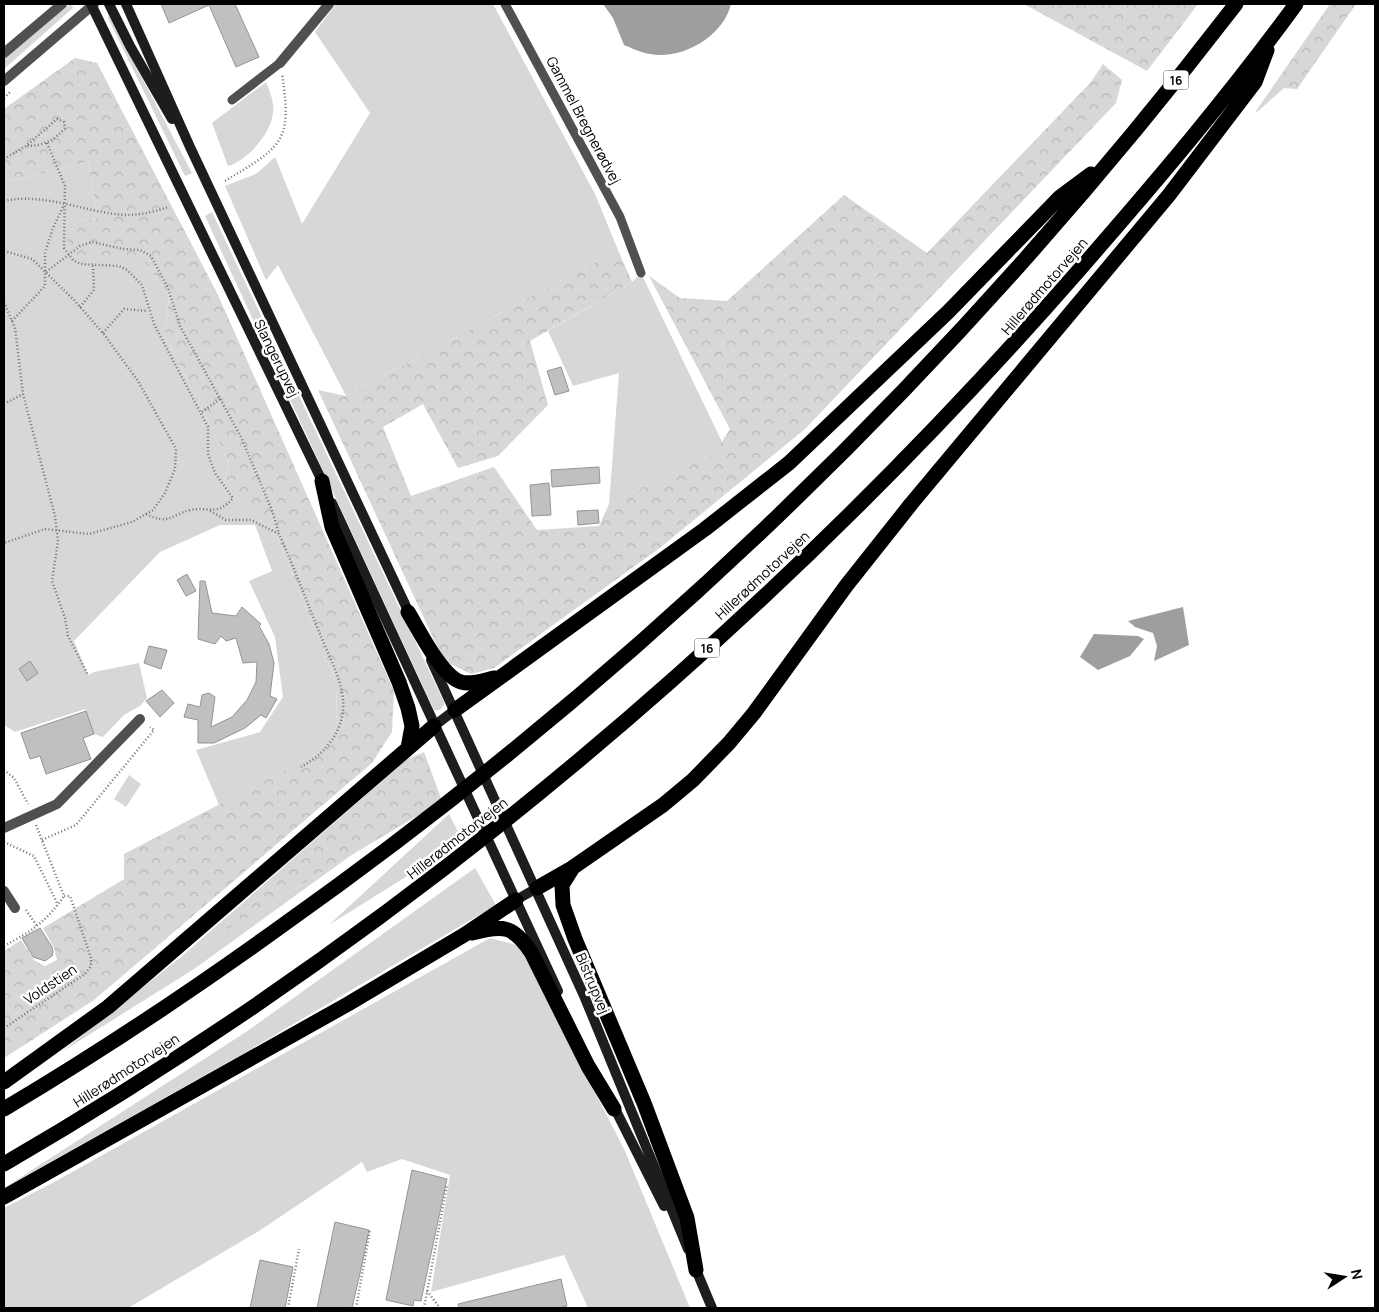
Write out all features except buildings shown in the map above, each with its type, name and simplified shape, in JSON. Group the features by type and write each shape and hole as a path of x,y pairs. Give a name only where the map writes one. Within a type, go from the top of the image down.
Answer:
{"highway":[{"name":"16","path":"4,1109 196,988 373,862 504,759 612,669 756,540 965,328 1116,155 1236,4"},
{"name":"Hillerødmotorvejen","path":"4,1164 60,1131 224,1027 402,901 526,805 637,711 790,572 900,466 1000,361 1150,188 1296,4"},
{"path":"537,888 624,834 692,780 729,743 754,713 852,578 1168,196 1255,82 1273,35"},
{"path":"455,710 705,529 789,463 948,312 1060,197 1116,155"},
{"path":"322,481 332,527 399,682 408,708 412,726 408,748"},
{"path":"408,612 442,667 452,678 461,683 472,683 501,676"},
{"path":"4,1082 108,1007 330,818 434,726"},
{"path":"572,868 562,884 563,905 575,939 644,1103 684,1209 696,1270"},
{"path":"4,1196 348,1004 464,935 516,900"},
{"path":"464,935 498,928 510,929 522,938 531,952 588,1066 614,1109"}],"main road":[{"name":"Slangerupvej","path":"92,4 322,481 434,726"},
{"path":"109,4 159,99 190,147"},
{"name":"Slangerupvej","path":"126,4 190,147 455,710"},
{"path":"434,726 455,710"},
{"name":"Bistrupvej","path":"455,710 537,888 585,998 712,1308"},
{"name":"Bistrupvej","path":"434,726 614,1109 696,1270"},
{"path":"516,900 537,888"}],"street":[{"path":"4,53 62,4"},
{"path":"4,81 92,4"},
{"path":"280,63 329,4"},
{"path":"4,828 57,804 140,719"},
{"path":"4,891 20,908"}],"lane":[{"name":"Gammel Bregnerødvej","path":"505,4 620,218 641,273"},
{"path":"232,100 280,63"}],"path":[{"path":"225,181 267,155 283,136 287,112 280,63"},
{"path":"4,159 26,146 57,119 64,122 65,128 46,143 26,146"},
{"path":"46,143 65,186 64,248 80,264 114,264 127,270 146,292 148,311 202,412 208,427 208,454 215,473 233,498 225,507 210,511 192,510 164,520 146,514"},
{"path":"4,201 22,197 129,215 150,213 170,207"},
{"path":"12,321 45,286 45,253 53,228 64,204"},
{"path":"46,272 68,254 92,242 123,249 140,250 151,256 168,288 180,326 241,436 300,583 343,698 341,722 334,738 323,751 301,767"},
{"path":"4,251 32,260 46,272 103,333 138,382 176,449 175,469 165,493 153,510 132,522 89,534 69,534 46,529 4,543"},
{"path":"80,307 94,290 93,265"},
{"path":"4,302 12,321 22,394 57,530 58,541 52,581 65,618 68,636 88,676"},
{"path":"103,333 124,309 148,311"},
{"path":"4,404 22,394"},
{"path":"202,412 220,399"},
{"path":"210,511 226,520 251,520 279,534"},
{"path":"42,840 76,825 92,809 154,730 140,719"},
{"path":"4,770 14,778 25,798"},
{"path":"4,946 49,917 64,896 40,834"},
{"path":"4,842 34,856 58,905"},
{"name":"Voldstien","path":"4,1028 85,974 91,966 91,958 70,896 64,896"},
{"path":"20,908 37,926"},
{"path":"424,1308 447,1185"},
{"path":"356,1308 370,1230"},
{"path":"288,1308 299,1249"},
{"path":"427,1290 440,1308"}],"green space":[{"path":"71,4 73,8 4,69 4,58"},
{"path":"336,4 493,4 595,194 618,250 346,396 278,265 266,280 225,186 256,174 275,157 302,224 370,113 315,32"},
{"path":"1024,4 1198,4 1147,71"},
{"path":"1330,4 1356,4 1297,89 1284,88 1257,112 1256,111"},
{"path":"109,15 192,173 185,176 108,18"},
{"path":"75,58 97,63 218,295 394,691 392,732 372,763 94,1000 4,1058 4,951 21,940 34,960 45,966 57,960 54,948 43,928 124,879 124,854 318,753 337,726 336,682 277,537 224,485 229,463 165,336 169,296 142,259 78,259 68,245 67,227 77,220 98,219 88,162 4,183 4,109"},
{"path":"1103,64 1122,80 1116,103 805,429 661,547 494,668 471,674 444,661 318,390 346,396 618,250 632,282 530,341 548,405 498,456 458,468 423,404 383,427 411,496 494,467 537,530 599,526 609,504 714,454 730,429 649,276 680,298 727,301 844,195 927,253 1091,82"},
{"path":"266,82 273,104 271,123 253,150 236,163 228,166 212,123"},
{"path":"88,162 98,219 77,220 78,259 142,259 169,296 165,336 229,463 224,485 277,537 336,682 337,726 318,753 219,805 196,750 260,732 283,697 275,637 249,581 272,571 255,525 220,525 160,552 74,641 88,675 94,672 139,663 147,698 140,706 124,715 103,737 94,734 85,709 15,732 4,725 4,183"},
{"path":"212,212 444,702 440,710 434,710 205,216"},
{"path":"641,273 722,442 714,454 609,504 619,373 573,386 548,331 632,282"},
{"path":"424,752 442,801 181,957 407,759"},
{"path":"129,775 141,784 126,807 114,799"},
{"path":"449,814 463,841 329,925"},
{"path":"353,854 194,969 60,1053 181,957"},
{"path":"475,868 496,905 239,1056 4,1188 246,1032"},
{"path":"490,938 520,946 625,1151 690,1308 588,1308 564,1255 431,1292 450,1175 402,1159 367,1172 362,1162 259,1231 128,1308 4,1308 4,1208 58,1180"}],"shaded area":[{"path":"603,4 731,4 727,16 719,27 700,44 688,50 662,55 643,53 624,45 613,18"},
{"path":"1183,607 1189,645 1154,661 1157,646 1153,633 1135,627 1128,621"},
{"path":"1094,634 1138,636 1144,639 1130,656 1098,670 1080,657"}]}
